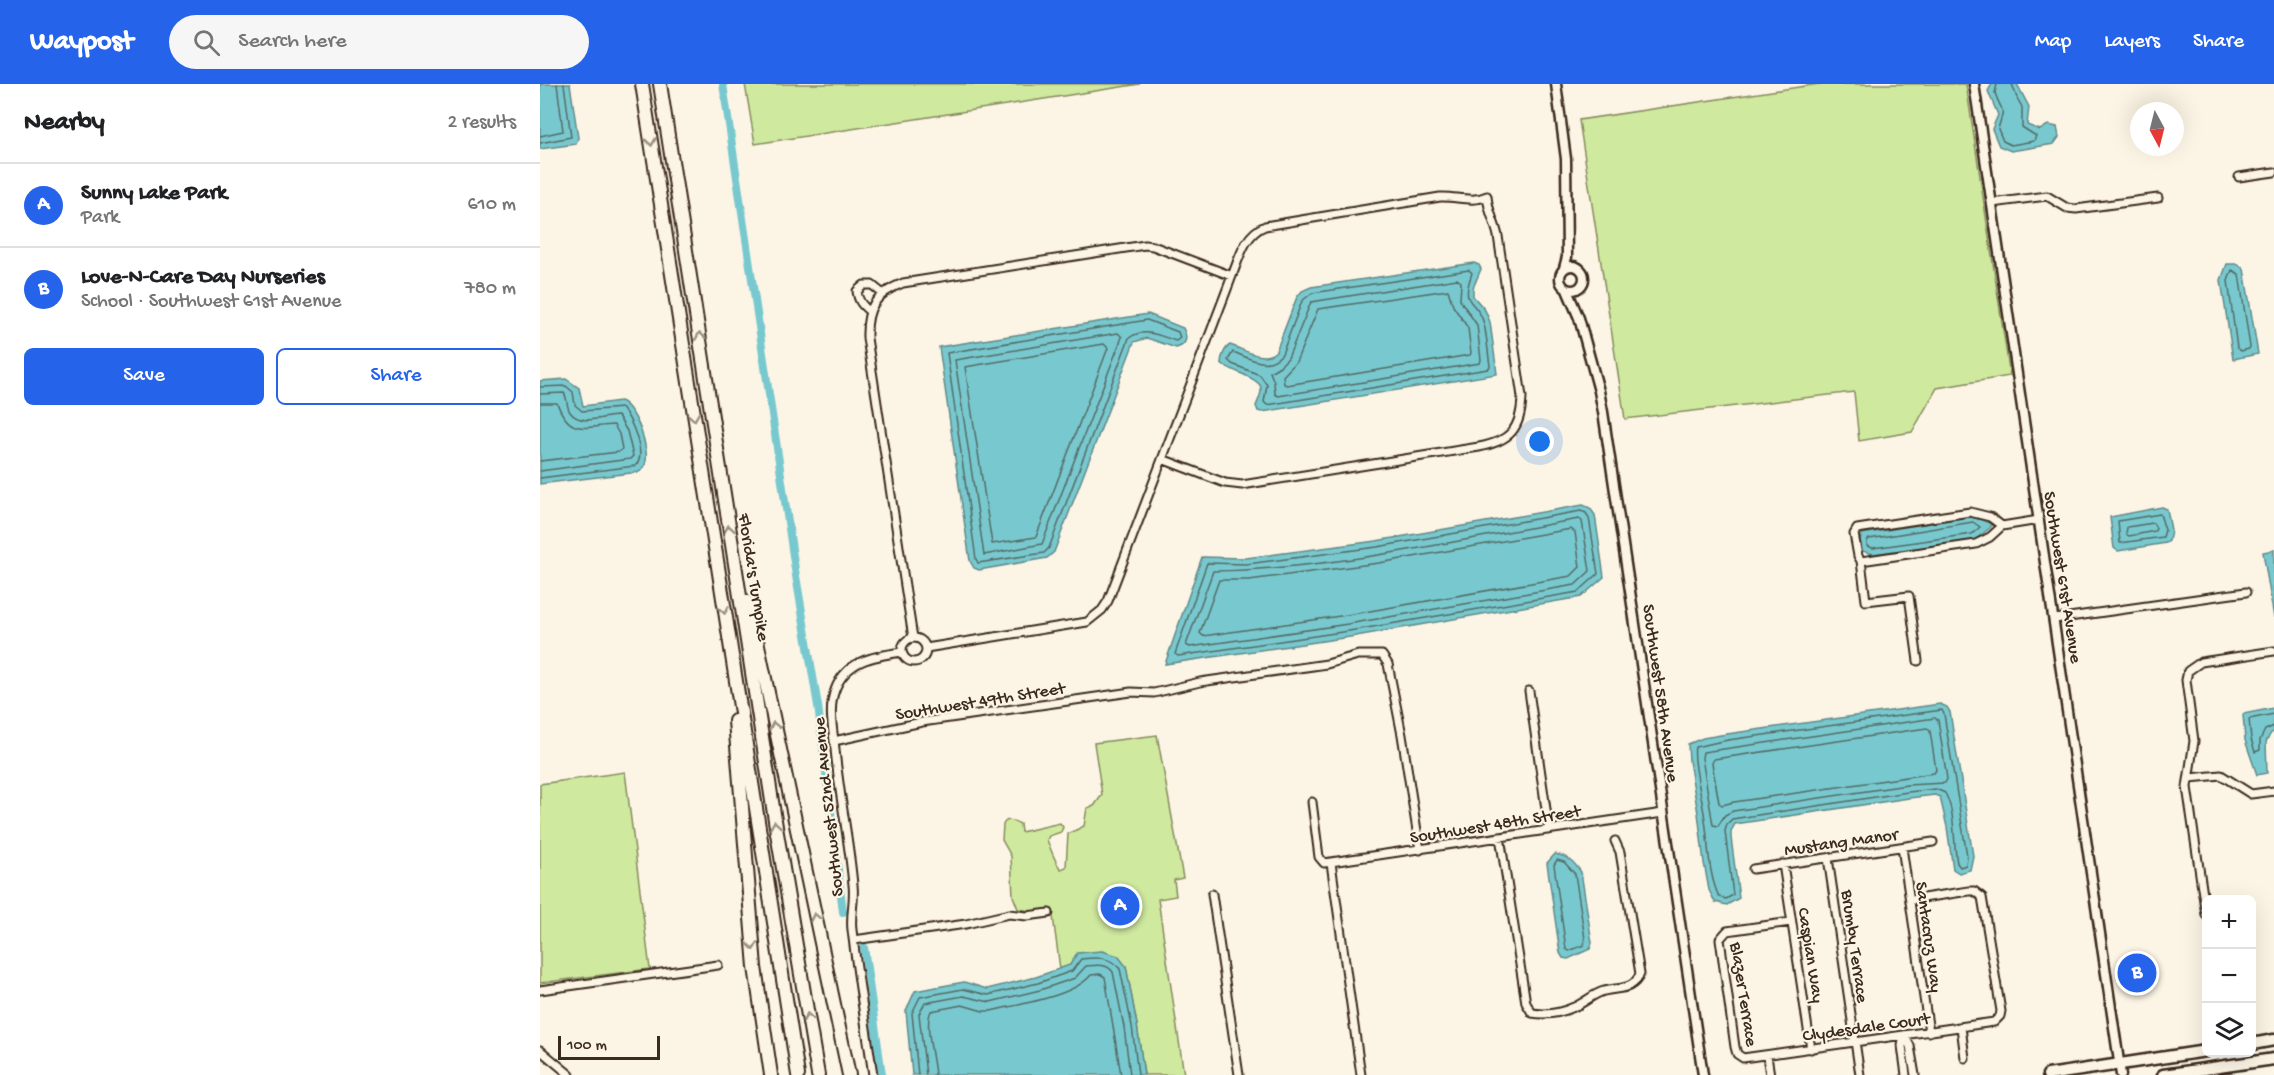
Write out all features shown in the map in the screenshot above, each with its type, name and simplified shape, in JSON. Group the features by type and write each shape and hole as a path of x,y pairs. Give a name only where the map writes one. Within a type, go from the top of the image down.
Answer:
{"highway":[{"name":"Florida's Turnpike","path":"642,84 798,1075"},
{"name":"Florida's Turnpike","path":"660,84 777,833 818,1075"},
{"path":"735,568 752,617 849,1075"},
{"path":"735,678 735,736 752,938 771,1075"}],"main road":[{"path":"2256,1043 2274,1040"},
{"path":"2048,1075 2120,1070 2202,1052"},
{"path":"2163,1075 2274,1059"}],"street":[{"path":"1556,84 1566,159 1567,237 1564,268 1559,280 1567,290 1577,290 1584,278 1567,237"},
{"name":"Southwest 61st Avenue","path":"1974,84 2120,1070"},
{"path":"2239,177 2274,172"},
{"path":"926,648 1087,622 1095,617 1108,601 1162,459 1232,276 1246,242 1258,229 1440,197 1453,196 1477,200 1487,196 1488,208 1496,224 1522,397 1519,421 1509,436 1491,445 1242,485 1226,483 1162,459"},
{"path":"1992,203 2047,196 2067,208 2076,209 2158,198"},
{"path":"913,638 867,338 866,323 869,310 882,293 903,283 1145,245 1232,276"},
{"path":"1564,268 1574,266 1578,268"},
{"path":"869,310 862,305 857,291 864,285 872,285 882,293"},
{"name":"Southwest 58th Avenue","path":"1579,318 1581,286"},
{"name":"Southwest 58th Avenue","path":"1567,290 1579,318 1603,412 1704,1075"},
{"path":"1918,661 1910,596 1866,601 1861,561 1854,534 1857,529 1970,512 1990,517 2002,526"},
{"path":"1861,561 1976,544 1990,537 2002,526 2039,520"},
{"path":"2055,619 2246,592"},
{"path":"913,638 920,639 926,648 924,657 916,662 907,659 902,652 904,642 913,638"},
{"path":"2203,895 2187,787 2194,741 2188,671 2201,662 2274,651"},
{"name":"Southwest 52nd Avenue","path":"873,1075 852,927 854,886 831,706 835,690 842,677 852,666 862,660 902,652"},
{"name":"Southwest 49th Street","path":"834,741 922,722 1131,692 1154,693 1200,682 1327,664 1358,655 1382,654 1388,664 1402,735 1420,850"},
{"path":"1529,691 1549,830"},
{"path":"2190,778 2221,775 2251,794 2274,791"},
{"path":"1312,802 1319,857 1324,863 1331,863 1361,1075"},
{"name":"Southwest 48th Street","path":"1331,863 1663,813"},
{"path":"1500,837 1526,1003 1532,1013 1544,1014 1574,1008 1604,991 1629,987 1637,981 1640,974 1620,852 1615,841"},
{"name":"Mustang Manor","path":"1753,869 1933,842"},
{"name":"Santacruz Way","path":"1902,847 1929,1032"},
{"name":"Brumby Terrace","path":"1828,858 1860,1075"},
{"name":"Caspian Way","path":"1783,864 1811,1049"},
{"name":"Clydesdale Court","path":"1740,1056 1748,1059 1989,1024 1997,1020 2001,1011 2000,1001 1984,902 1979,894 1969,891 1910,900"},
{"path":"1212,894 1239,1075"},
{"path":"854,940 966,924 1009,914 1027,916 1049,913"},
{"name":"Blazer Terrace","path":"1740,1056 1735,1047 1720,949 1721,936 1727,931 1791,921"},
{"path":"540,990 718,965"},
{"path":"1960,1027 1965,1058"},
{"path":"1904,1035 1902,1046 1906,1075"},
{"path":"1904,1035 1910,1046 1915,1075"},
{"path":"540,1050 570,1075"},
{"path":"1767,1056 1770,1075"}],"green space":[{"path":"745,84 1140,84 755,144"},
{"path":"1819,84 1966,84 2010,376 1937,388 1912,432 1859,441 1854,392 1625,419 1579,120"},
{"path":"1157,735 1183,878 1174,880 1176,896 1158,899 1184,1075 1144,1075 1126,966 1070,965 1060,969 1052,909 1032,911 1018,909 1013,896 1011,856 1002,840 1003,825 1008,820 1020,824 1021,832 1060,823 1063,827 1061,832 1049,836 1047,840 1059,867 1061,869 1066,867 1068,834 1084,826 1087,808 1094,806 1102,795 1094,743"},
{"path":"625,772 650,969 540,983 540,784"}],"water":[{"path":"540,84 570,84 578,138 576,144 540,149"},
{"path":"1992,84 2017,84 2029,107 2027,125 2040,130 2048,125 2057,127 2059,137 2054,144 2011,151 1999,146 1992,129 1998,115 1988,91"},
{"path":"1474,263 1481,269 1473,288 1473,296 1485,310 1490,322 1497,374 1262,412 1258,411 1256,406 1261,392 1259,384 1221,363 1226,348 1230,345 1260,356 1276,351 1297,297 1302,291 1311,287"},
{"path":"2227,264 2237,264 2244,269 2258,354 2233,359 2221,280"},
{"path":"1148,314 1183,328 1186,340 1176,348 1147,338 1134,342 1054,552 1047,558 979,570 974,568 970,561 939,347"},
{"path":"566,379 579,388 583,406 620,401 631,411 644,439 646,449 645,465 639,472 540,484 540,381"},
{"path":"1583,505 1590,508 1595,515 1604,577 1581,597 1350,637 1165,664 1202,557 1246,558 1376,541"},
{"path":"2162,507 2167,509 2171,530 2169,541 2118,551 2114,548 2110,517"},
{"path":"1973,516 1991,524 1991,527 1975,540 1873,554 1862,551 1860,540 1862,534"},
{"path":"2274,550 2274,618 2263,552"},
{"path":"1940,704 1947,707 1950,712 1973,856 1970,870 1959,873 1953,869 1940,797 1935,795 1909,798 1735,824 1731,831 1731,838 1739,898 1727,905 1715,902 1709,890 1704,863 1688,744 1703,738 1727,734"},
{"path":"2274,708 2274,732 2266,742 2267,773 2257,775 2245,740 2243,714"},
{"path":"1555,854 1570,860 1581,872 1592,943 1590,949 1568,959 1563,958 1560,953 1547,863"},
{"path":"1102,951 1118,956 1126,966 1144,1075 912,1075 906,1011 915,991 964,982 987,989 1036,977 1070,965 1077,953"}],"waterway":[{"path":"723,84 796,576 818,706 843,912"},
{"path":"864,947 882,1075"}],"place":[{"name":"Sunny Lake Park","path":"1120,906"},
{"name":"Love-N-Care Day Nurseries","path":"2137,973"}]}
